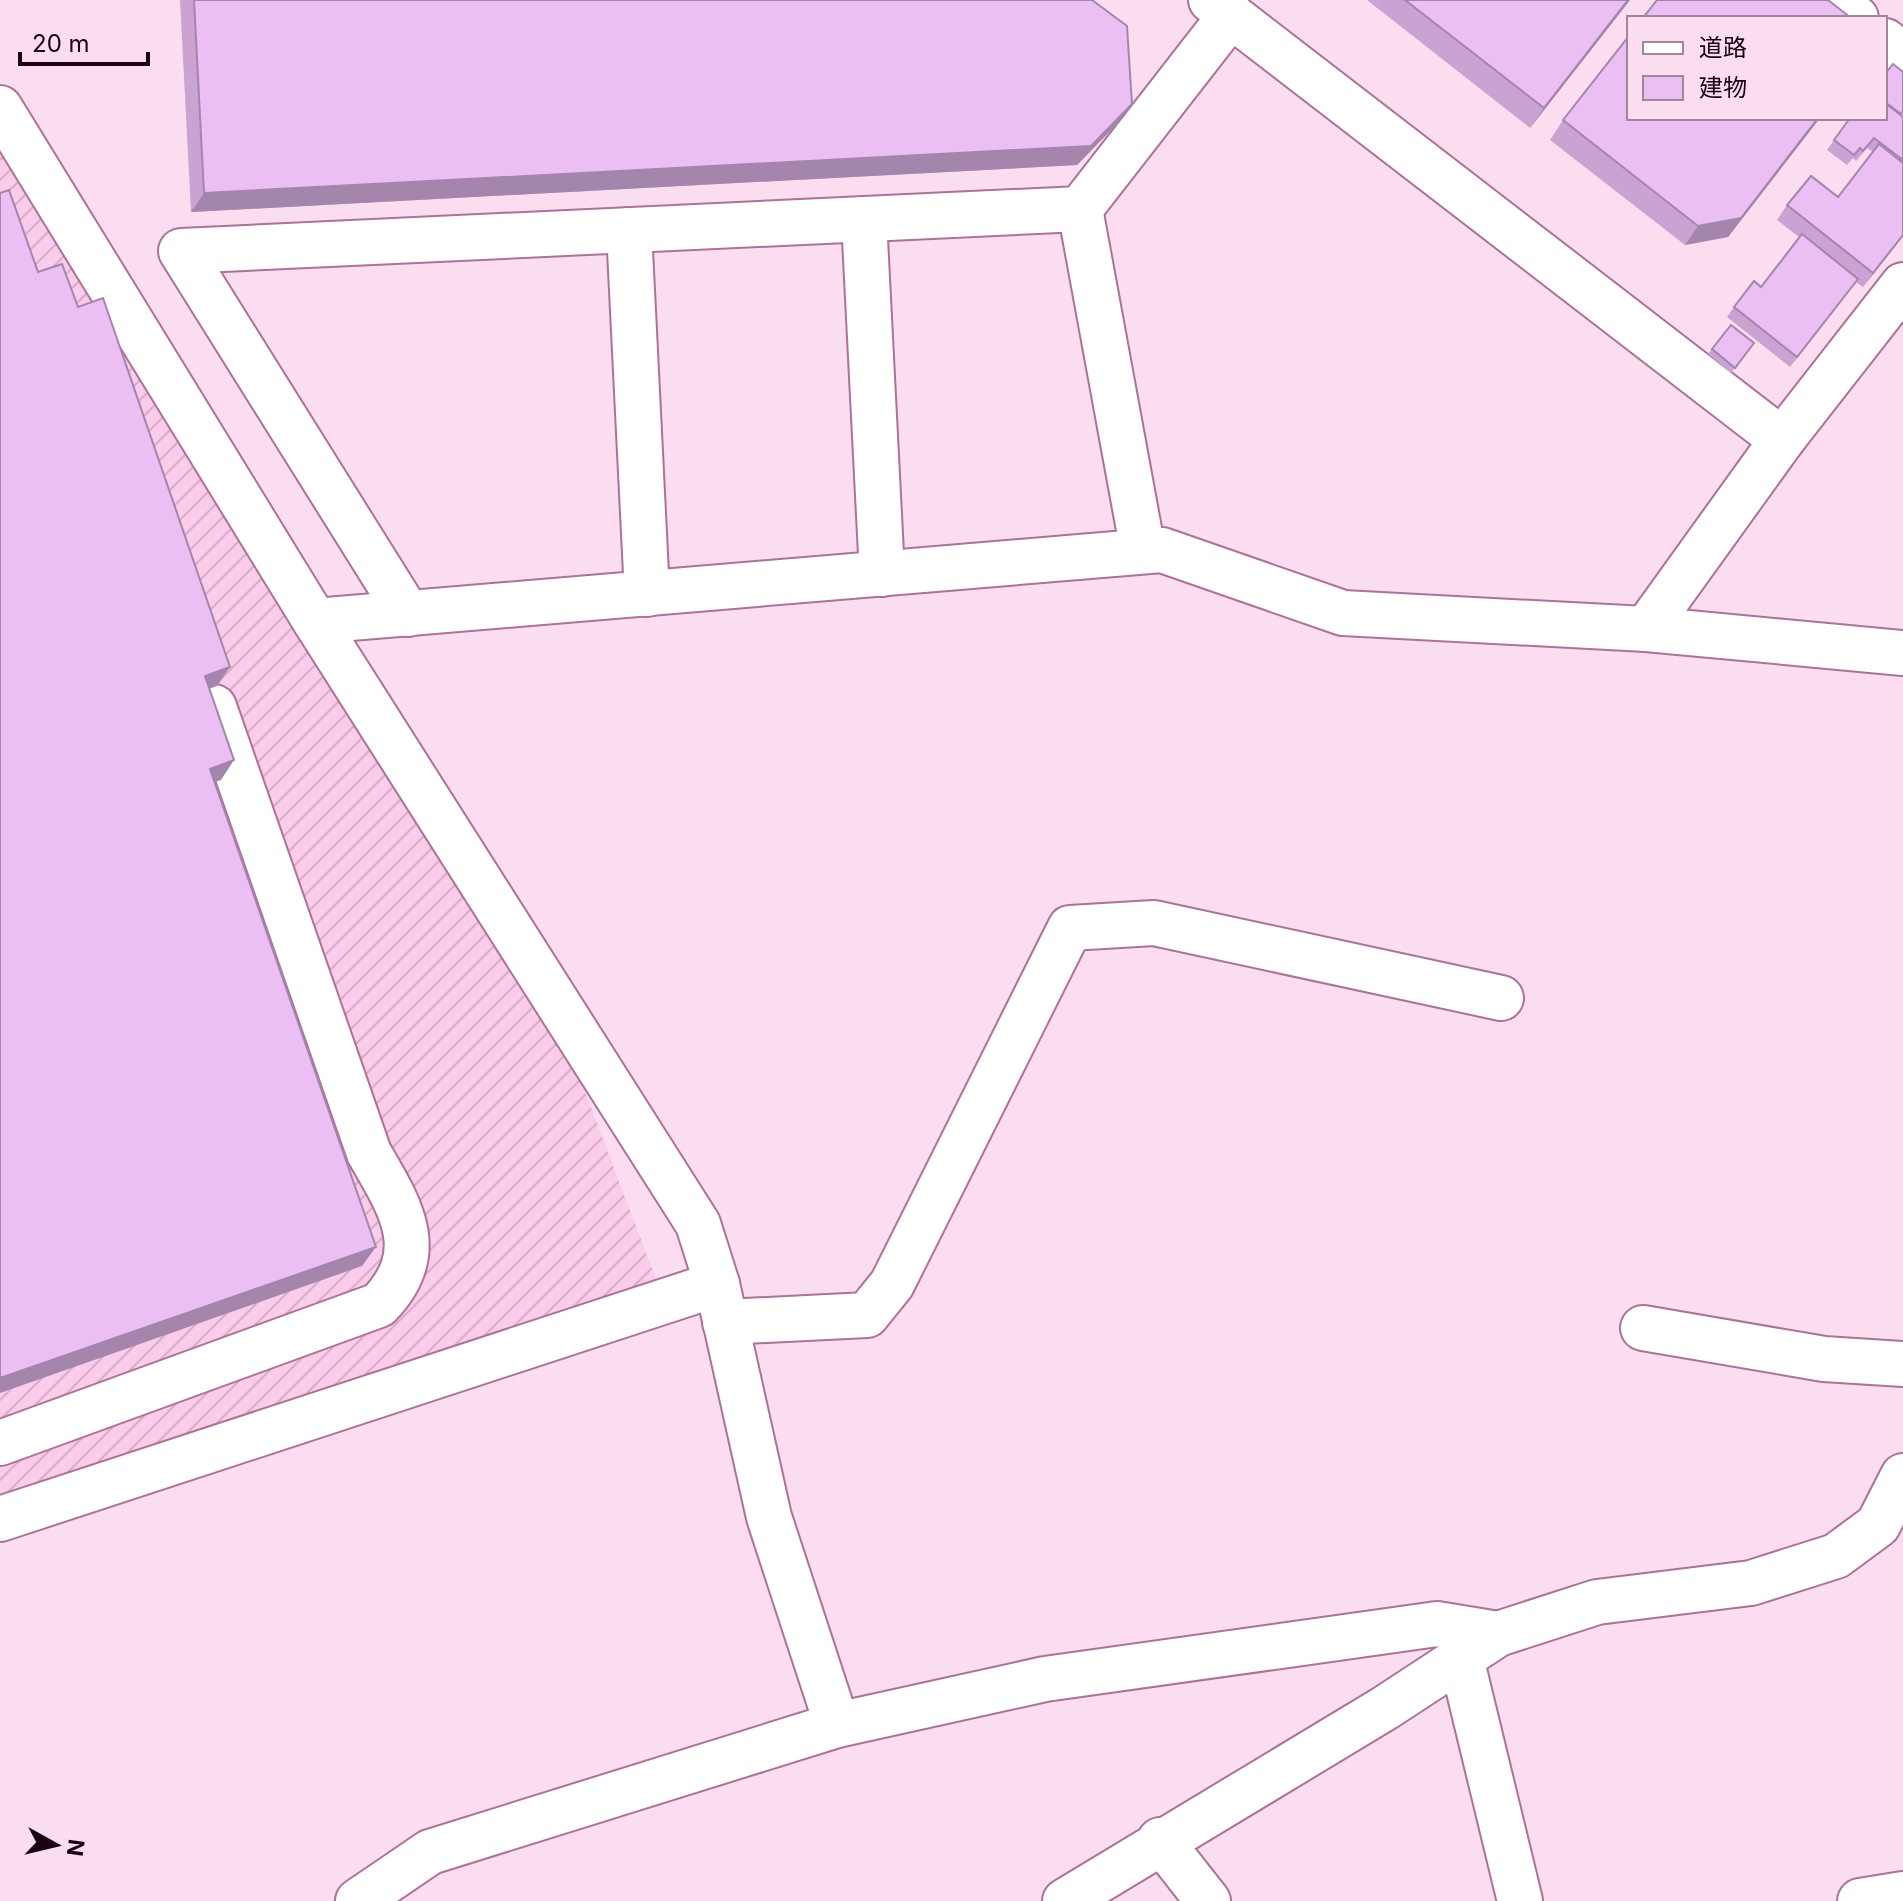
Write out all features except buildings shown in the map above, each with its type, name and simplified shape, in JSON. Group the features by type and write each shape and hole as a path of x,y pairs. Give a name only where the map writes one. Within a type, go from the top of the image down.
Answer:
{"street":[{"path":"1834,0 1854,16"},
{"path":"1143,551 1080,209 1221,8 1782,440"},
{"path":"1887,43 1903,56"},
{"path":"0,108 315,621 698,1224 721,1303 769,1517 837,1725"},
{"path":"408,614 181,251 1080,209"},
{"path":"864,219 882,574"},
{"path":"629,230 647,594"},
{"path":"1646,629 1782,440 1903,285"},
{"path":"315,621 1162,550 1343,613 1646,629 1903,653"},
{"path":"0,1443 379,1305 398,1286 407,1264 408,1244 392,1193 369,1153 213,703"},
{"path":"0,1519 721,1303 867,1315 892,1284 1070,928 1154,923 1501,998"},
{"path":"1643,1328 1824,1359 1903,1364"},
{"path":"1065,1901 1160,1840 1385,1708 1498,1634 1597,1602 1751,1583 1836,1556 1890,1527 1903,1476"},
{"path":"358,1901 430,1852 837,1725 1045,1679 1437,1624 1498,1634"},
{"path":"1461,1658 1520,1901"},
{"path":"1160,1840 1208,1901"},
{"path":"1860,1901 1903,1894"}],"shaded area":[{"path":"0,149 576,1068 656,1279 0,1501"}]}
